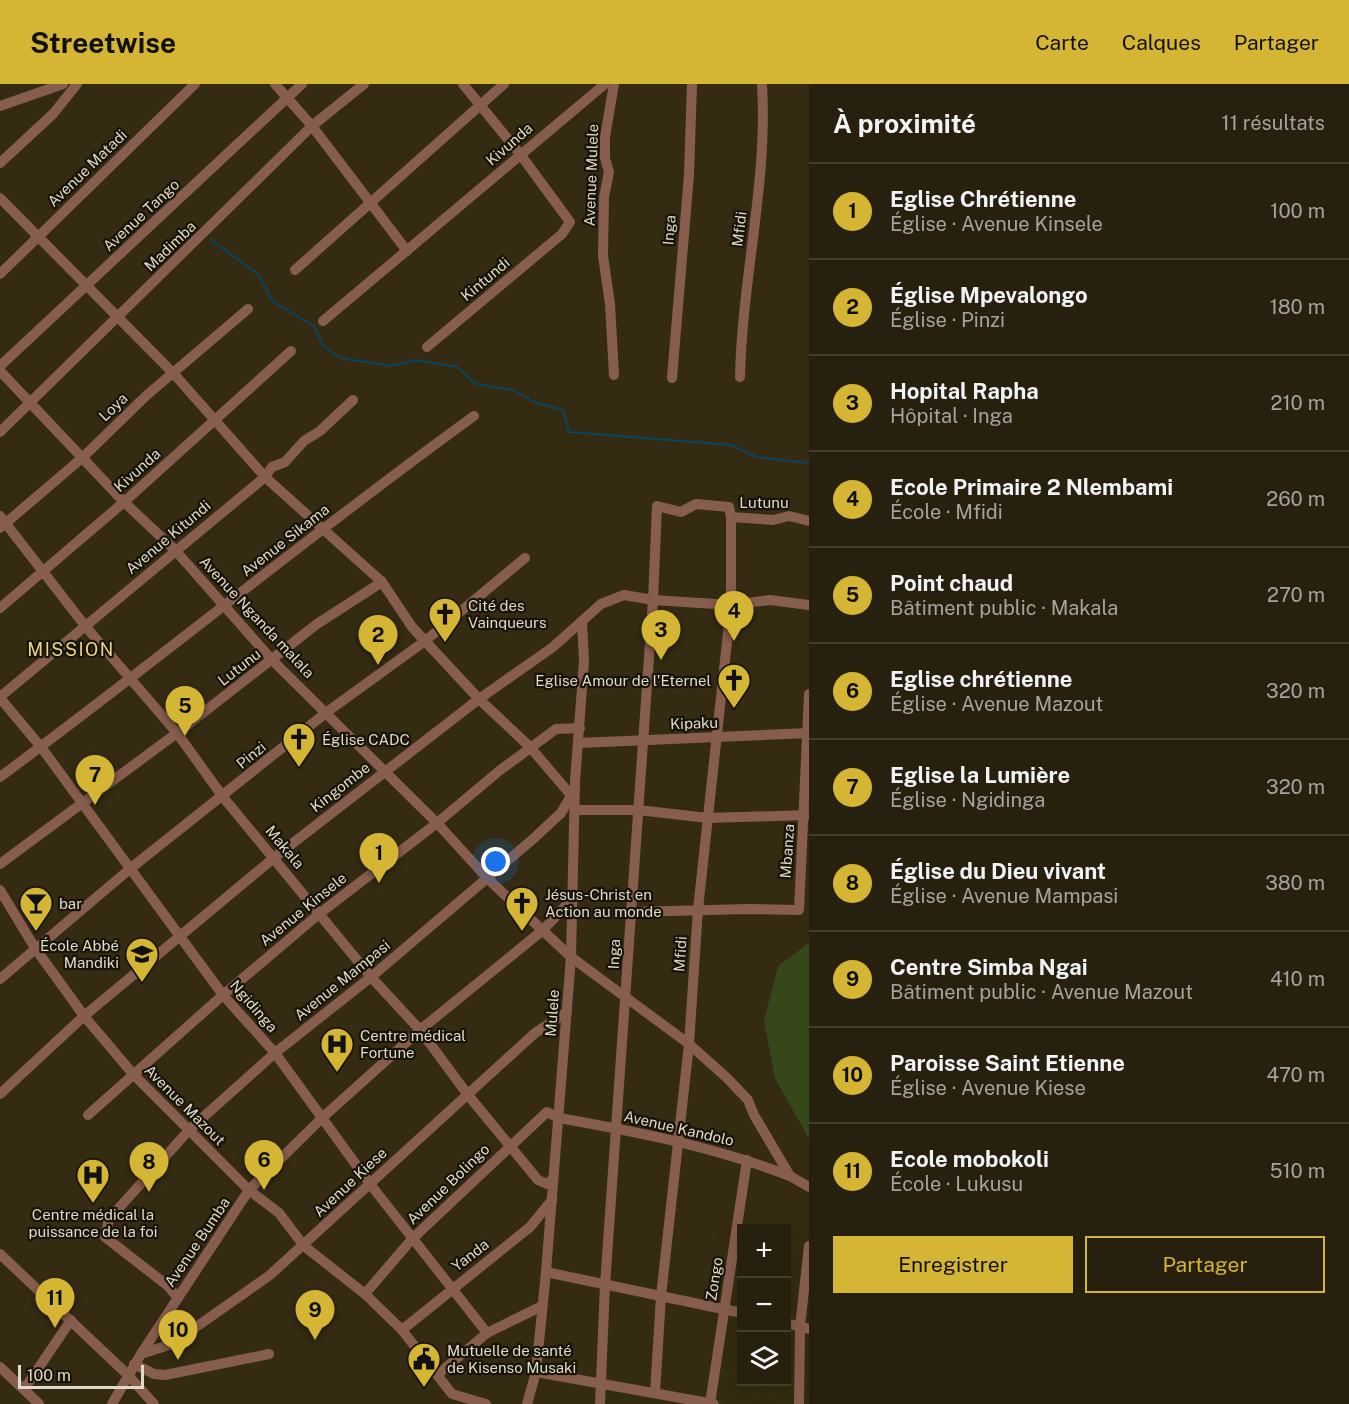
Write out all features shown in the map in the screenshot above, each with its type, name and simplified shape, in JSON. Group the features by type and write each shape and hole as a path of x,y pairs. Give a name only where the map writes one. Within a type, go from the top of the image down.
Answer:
{"street":[{"path":"0,106 31,89 63,84"},
{"path":"0,163 53,114 77,84"},
{"name":"Avenue Matadi","path":"0,274 195,84"},
{"path":"275,84 312,126 407,251"},
{"name":"Avenue Tango","path":"0,366 302,84"},
{"name":"Madimba","path":"0,432 312,126 364,84"},
{"path":"463,84 520,154"},
{"path":"295,270 504,84"},
{"name":"Kivunda","path":"323,321 605,84"},
{"name":"Avenue Mulele","path":"614,84 605,137 605,158 609,172 604,197 603,256 610,304 614,375"},
{"name":"Inga","path":"672,378 693,84"},
{"name":"Mfidi","path":"740,377 742,320 761,165 762,84"},
{"name":"Kintundi","path":"427,347 562,234 570,220 520,154"},
{"path":"0,198 116,318 174,374 265,477 382,582 400,611 425,641 572,792"},
{"name":"Loya","path":"2,522 82,458 147,395 248,309"},
{"name":"Kivunda","path":"0,608 124,502 291,351"},
{"name":"Avenue Nganda malala","path":"0,371 124,502 227,606 272,660 386,771 488,879 571,957 690,1044 720,1071 748,1100 754,1116 790,1176"},
{"name":"Avenue Kitundi","path":"0,698 174,550 265,477 272,467 285,462 304,441 320,431 353,400"},
{"name":"Avenue Sikama","path":"0,777 227,606 323,528 474,416"},
{"name":"Lutunu","path":"657,506 681,512 696,504 729,507 732,517 773,520 789,516 809,521"},
{"name":"Inga","path":"600,1404 605,1285 653,600 657,506"},
{"name":"Mfidi","path":"655,1393 661,1296 681,1142 690,1044 698,909 731,605 732,517"},
{"name":"Makala","path":"2,522 129,679 177,733 223,797 275,857 319,914 420,1030 468,1095 510,1146 542,1183 554,1179"},
{"name":"Pinzi","path":"0,979 131,868 327,712 425,641 525,558"},
{"name":"Lutunu","path":"0,864 177,733 317,624 382,582"},
{"name":"Kingombe","path":"0,1094 84,1016 275,857 479,699 553,647 601,604 624,595 653,600 731,605 770,600 809,605"},
{"name":"Mulele","path":"527,1404 536,1372 546,1272 571,957 576,810 572,792 579,743 584,661 582,622"},
{"name":"Mbanza","path":"698,909 799,910 807,814 809,694"},
{"name":"Ngidinga","path":"0,698 41,747 182,936 223,995 275,1053 370,1184 487,1333"},
{"name":"Avenue Kinsele","path":"88,1116 223,995 319,914 437,823 530,747 556,729 580,728"},
{"name":"Kipaku","path":"579,743 809,733"},
{"name":"Avenue Mampasi","path":"178,1298 168,1286 105,1237 109,1219 190,1129 275,1053 488,879 561,813 572,792"},
{"path":"576,810 638,810 708,818 807,814"},
{"name":"Avenue Mazout","path":"0,890 35,948 84,1016 133,1074 249,1190 279,1213 304,1246 365,1294 402,1330 453,1395 486,1404"},
{"name":"Avenue Bumba","path":"112,1404 137,1359 249,1190 321,1118 420,1030 543,930 574,897"},
{"path":"631,912 698,909"},
{"name":"Avenue Kiese","path":"137,1359 172,1344 270,1275 535,1033 567,1012"},
{"name":"Avenue Bolingo","path":"365,1294 412,1239 547,1112 559,1118"},
{"name":"Avenue Kandolo","path":"559,1118 681,1142 747,1160 790,1176 809,1187"},
{"name":"Zongo","path":"712,1404 747,1160"},
{"name":"Yanda","path":"402,1330 530,1227 552,1199"},
{"path":"799,1404 809,1246"},
{"path":"0,1255 128,1375 154,1404"},
{"path":"546,1272 737,1312"},
{"path":"437,1375 487,1333 542,1306"},
{"path":"25,1388 71,1320"},
{"path":"137,1359 153,1374 165,1375 269,1354"},
{"path":"0,1367 25,1388 39,1404"},
{"path":"536,1372 712,1404"}],"green space":[{"path":"809,943 809,1139 775,1078 764,1021 778,966"}],"waterway":[{"path":"211,240 258,274 272,301 315,327 323,346 341,358 391,366 416,360 457,367 476,384 513,390 534,402 563,410 569,432 731,445 757,457 809,463"}],"place":[{"name":"Ecole Primaire 2 Nlembami","path":"734,641"},
{"name":"Cité des Vainqueurs","path":"445,643"},
{"name":"Hopital Rapha","path":"661,660"},
{"name":"Église Mpevalongo","path":"378,665"},
{"name":"Eglise Amour de l'Eternel","path":"734,709"},
{"name":"Point chaud","path":"185,736"},
{"name":"Église CADC","path":"299,768"},
{"name":"Eglise la Lumière","path":"95,805"},
{"name":"Eglise Chrétienne","path":"379,883"},
{"name":"bar","path":"36,932"},
{"name":"Jésus-Christ en Action au monde","path":"522,932"},
{"name":"École Abbé Mandiki","path":"142,983"},
{"name":"Centre médical Fortune","path":"337,1073"},
{"name":"Eglise chrétienne","path":"264,1190"},
{"name":"Église du Dieu vivant","path":"149,1192"},
{"name":"Centre médical la puissance de la foi","path":"93,1204"},
{"name":"Ecole mobokoli","path":"55,1328"},
{"name":"Centre Simba Ngai","path":"315,1340"},
{"name":"Paroisse Saint Etienne","path":"178,1360"},
{"name":"Mutuelle de santé de Kisenso Musaki","path":"424,1388"}],"district":[{"name":"MISSION","path":"71,649"}]}
